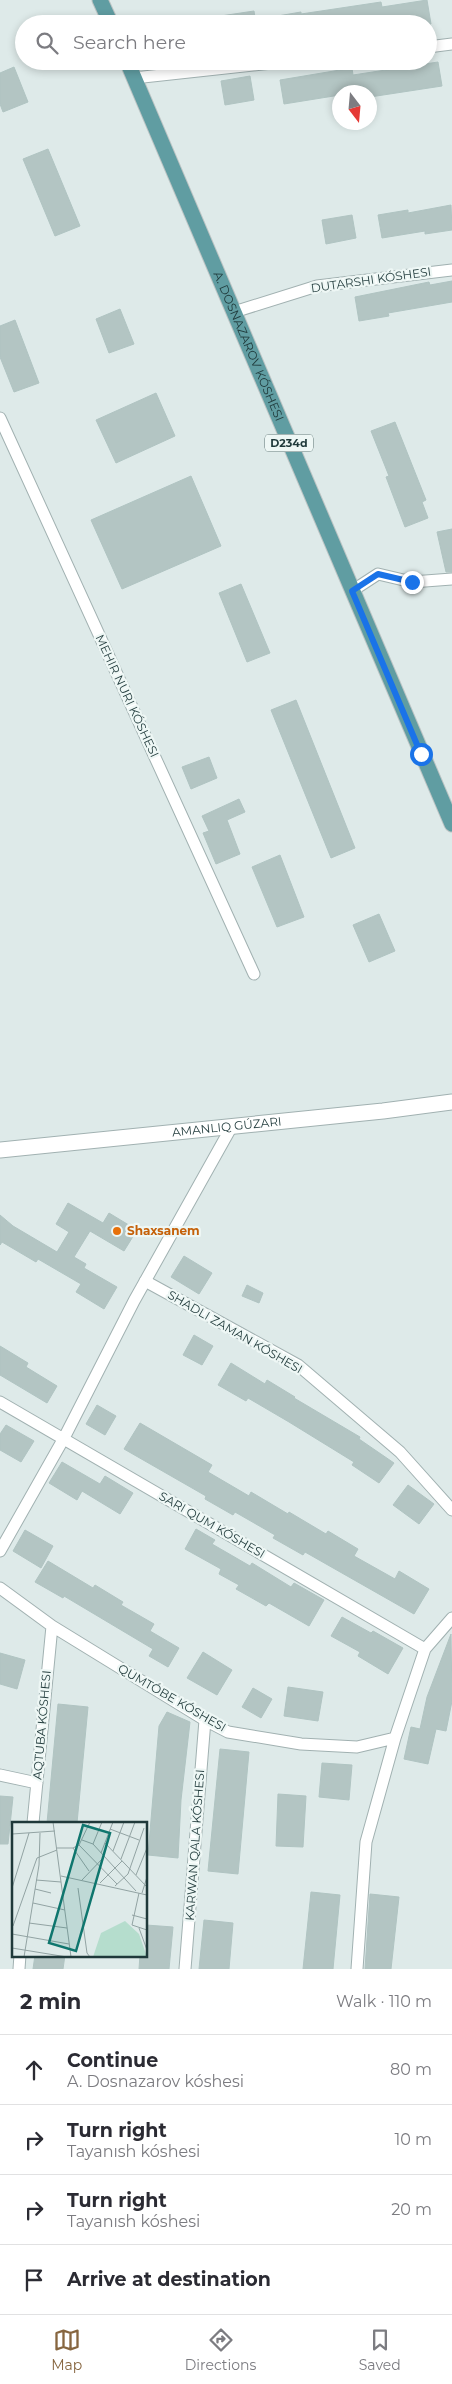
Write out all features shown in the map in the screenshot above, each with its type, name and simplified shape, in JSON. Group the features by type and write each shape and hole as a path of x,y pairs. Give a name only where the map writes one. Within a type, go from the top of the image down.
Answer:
{"main road":[{"path":"100,0 107,15"},
{"name":"A. DOSNAZAROV KÓSHESI","path":"130,70 452,824"}],"street":[{"path":"437,46 452,44"},
{"path":"134,78 208,70"},
{"path":"234,312 317,286 452,270"},
{"path":"0,418 254,974"},
{"path":"352,591 378,574 412,582 452,579"},
{"path":"0,1150 452,1102"},
{"path":"0,1551 64,1438 145,1281 232,1126"},
{"path":"145,1281 298,1365 400,1452 452,1510"},
{"path":"0,1402 425,1649"},
{"name":"QUMTÓBE KÓSHESI","path":"0,1588 52,1626 205,1720 228,1732 301,1744 357,1747 394,1738"},
{"path":"357,1969 366,1842 394,1738 425,1649 452,1618"},
{"name":"AQTUBA KÓSHESI","path":"33,1822 52,1626"},
{"name":"KARWAN QALA KÓSHESI","path":"185,1969 205,1720"},
{"path":"0,1775 37,1783"},
{"path":"19,1969 20,1956"}],"building":[{"path":"427,0 430,15 284,15 381,2 382,7"},
{"path":"254,11 255,15 227,15"},
{"path":"438,62 442,86 377,96 377,85 332,85 332,96 284,104 280,80 340,70 352,70 353,75 386,70 437,70"},
{"path":"14,67 28,102 3,112 0,104 0,73"},
{"path":"250,76 254,100 225,105 221,81"},
{"path":"48,149 80,226 55,236 23,159"},
{"path":"451,205 452,230 425,234 425,231 382,238 378,215 408,210 408,213"},
{"path":"352,215 356,238 326,244 322,220"},
{"path":"452,281 452,302 388,313 389,316 359,321 355,297 429,282 430,285"},
{"path":"120,309 134,344 109,353 96,319"},
{"path":"15,320 39,383 14,392 0,357 0,326"},
{"path":"156,393 175,436 116,463 96,420"},
{"path":"395,422 426,500 422,502 428,518 405,527 386,477 389,476 371,431"},
{"path":"191,476 221,546 122,589 91,520"},
{"path":"452,529 452,572 446,572 437,532"},
{"path":"241,584 270,653 247,662 219,593"},
{"path":"296,700 355,848 331,858 271,710"},
{"path":"209,757 217,778 191,789 182,767"},
{"path":"239,799 245,812 227,820 240,854 216,864 203,833 209,831 202,816"},
{"path":"280,855 304,917 277,927 252,867"},
{"path":"379,914 395,951 369,962 353,925"},
{"path":"68,1203 103,1223 109,1213 137,1230 124,1251 90,1231 74,1257 86,1264 84,1268 117,1287 104,1309 76,1292 81,1284 38,1259 36,1262 2,1242 0,1245 0,1215 13,1226 57,1252 69,1232 56,1224"},
{"path":"184,1256 212,1273 199,1294 171,1277"},
{"path":"247,1285 263,1293 259,1303 242,1296"},
{"path":"194,1335 213,1346 202,1365 183,1355"},
{"path":"0,1346 28,1363 26,1367 57,1386 47,1403 0,1375"},
{"path":"231,1363 265,1384 267,1380 295,1397 360,1437 359,1439 394,1463 379,1483 352,1465 354,1462 289,1422 248,1398 246,1401 218,1385"},
{"path":"97,1405 116,1416 105,1435 86,1424"},
{"path":"140,1423 212,1465 208,1472 249,1496 251,1492 326,1534 328,1531 358,1549 354,1556 395,1579 399,1571 429,1589 414,1614 305,1552 303,1555 273,1538 275,1535 235,1512 233,1515 205,1499 206,1496 124,1449"},
{"path":"6,1425 34,1441 21,1462 0,1450 0,1434"},
{"path":"62,1462 100,1484 105,1476 133,1493 120,1514 82,1491 77,1500 49,1483"},
{"path":"408,1485 434,1504 419,1524 393,1505"},
{"path":"196,1529 215,1540 212,1544 250,1566 252,1563 291,1587 294,1583 324,1600 309,1626 269,1603 266,1606 236,1589 239,1585 219,1574 221,1569 185,1549"},
{"path":"25,1530 53,1546 41,1568 13,1551"},
{"path":"48,1561 93,1588 95,1585 123,1602 121,1605 154,1624 150,1631 179,1648 168,1667 149,1656 153,1649 64,1596 63,1598 35,1582"},
{"path":"342,1617 371,1633 373,1631 403,1648 388,1674 358,1656 360,1652 331,1636"},
{"path":"451,1634 452,1701 446,1731 436,1729 428,1764 404,1759 411,1727 420,1729 427,1697"},
{"path":"203,1652 232,1670 217,1695 187,1678"},
{"path":"0,1653 25,1660 17,1689 0,1684"},
{"path":"288,1687 323,1692 318,1721 284,1716"},
{"path":"253,1688 272,1699 261,1718 242,1707"},
{"path":"58,1704 88,1707 77,1822 47,1822"},
{"path":"167,1712 190,1722 181,1800 178,1858 148,1855 159,1726"},
{"path":"220,1749 249,1752 238,1874 208,1871"},
{"path":"322,1763 352,1765 349,1800 319,1797"},
{"path":"278,1794 306,1796 303,1847 276,1846"},
{"path":"0,1796 13,1797 8,1844 0,1844"},
{"path":"311,1892 340,1895 333,1969 303,1969"},
{"path":"370,1894 399,1897 391,1969 365,1969"},
{"path":"204,1920 233,1923 229,1969 199,1969"},
{"path":"148,1925 173,1927 169,1969 139,1969 140,1956 148,1956"},
{"path":"35,1956 65,1956 63,1969 33,1969"}],"place":[{"name":"Shaxsanem","path":"117,1231"}],"route":[{"path":"412,582 378,574 352,591 421,754"}]}
